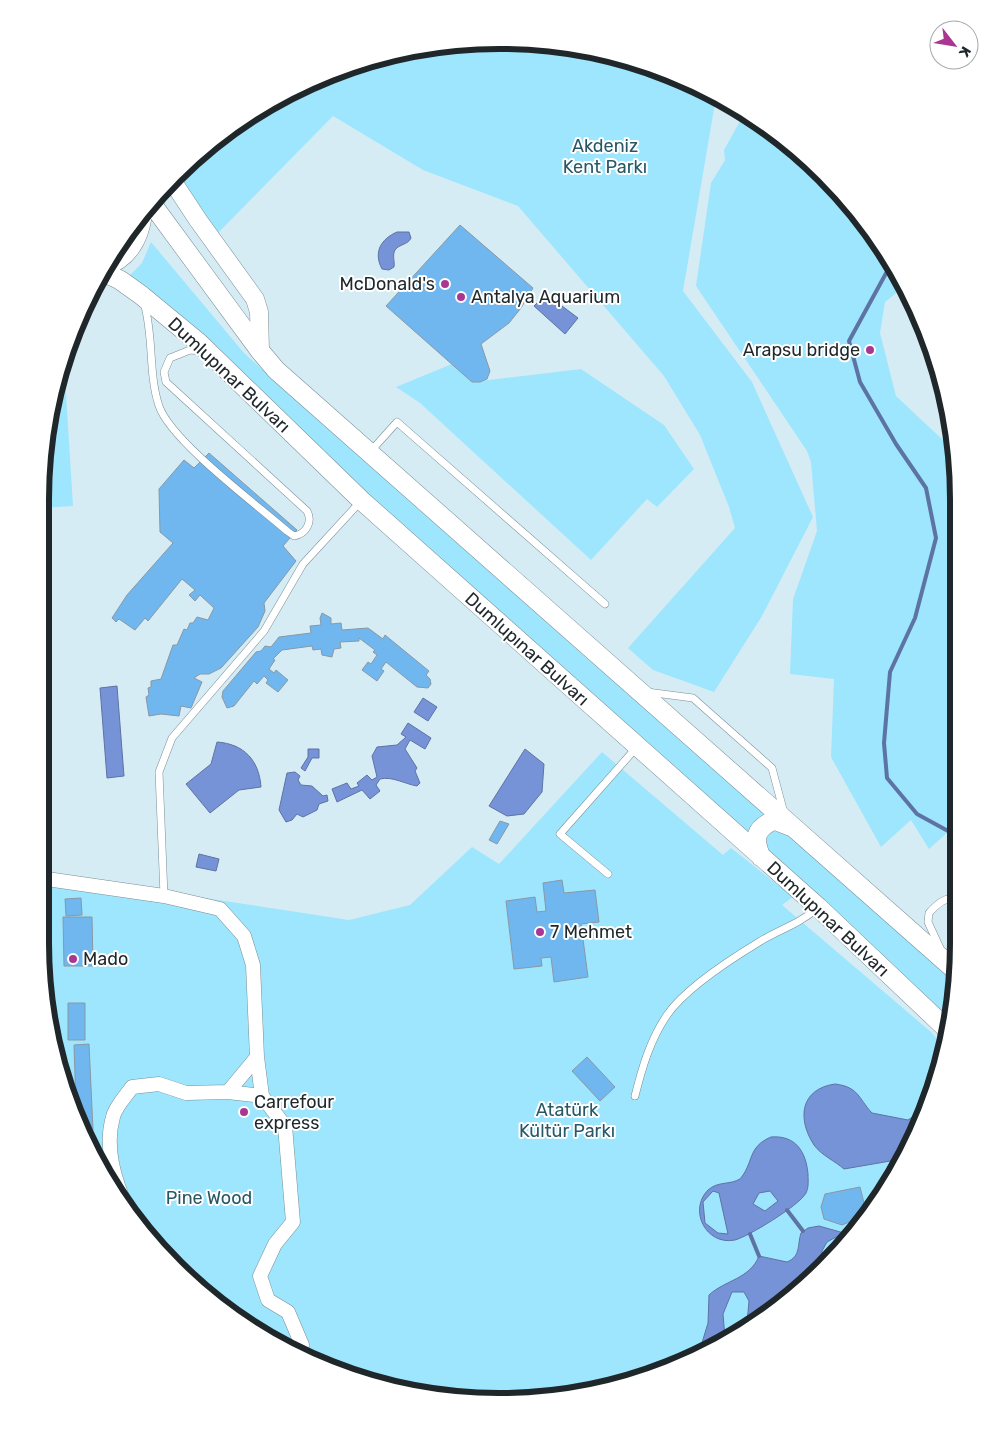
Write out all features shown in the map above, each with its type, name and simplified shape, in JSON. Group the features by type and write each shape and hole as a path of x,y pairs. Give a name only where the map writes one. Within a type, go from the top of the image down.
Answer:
{"main road":[{"name":"Dumlupınar Bulvarı","path":"155,209 276,370 949,966"},
{"path":"118,259 134,242 137,232"},
{"name":"Dumlupınar Bulvarı","path":"109,275 141,295 211,355 361,500 636,748 818,907 943,1025"},
{"path":"762,857 756,846 756,836 762,825 774,820 790,823"}],"street":[{"path":"176,186 198,220 255,299 259,312 260,351"},
{"path":"49,877 164,896 220,909 244,936 253,965 257,1057 262,1096 285,1126 293,1222 274,1244 260,1276 268,1300 288,1312 302,1348"},
{"path":"228,1092 257,1057"},
{"path":"116,1179 110,1154 113,1116 132,1087 159,1084 186,1094 228,1092 262,1096"}],"lane":[{"path":"141,295 145,305 155,390 159,407 168,422 197,453 287,531 297,536 303,533 309,524 310,518 307,511 166,382 164,372 170,358 190,350 211,355"},
{"path":"370,452 397,422 605,604"},
{"path":"164,896 159,772 172,738 264,631 303,564 361,500"},
{"path":"640,691 693,698 772,768 790,823"},
{"path":"608,874 560,834 636,748"},
{"path":"949,963 934,938 928,922 929,914 942,901 950,900"},
{"path":"634,1096 650,1044 668,1014 717,969 760,941 807,918 818,907"}],"green space":[{"name":"Akdeniz Kent Parkı","path":"500,49 558,53 587,57 644,73 672,83 715,104 683,291 752,382 813,517 762,616 714,692 653,670 628,648 735,528 729,507 700,435 664,376 518,206 423,170 333,116 218,233 182,180 225,142 274,109 327,83 383,64 412,57 470,50"},
{"path":"741,119 797,161 838,202 857,225 899,291 885,302 880,333 896,396 945,442 949,470 950,500 950,830 929,849 911,820 881,847 831,757 834,679 790,674 793,599 817,531 811,462 807,451 696,286 711,183 725,160 724,150"},
{"path":"151,242 244,353 582,654 767,812 745,835 128,277 142,263"},
{"path":"452,364 472,382 581,369 664,425 694,469 657,507 647,499 591,560 420,403 396,387"},
{"path":"65,380 73,506 49,507 53,441 57,412"},
{"name":"Atatürk Kültür Parkı","path":"602,752 723,855 731,848 793,897 782,905 931,1032 939,1041 916,1115 890,1168 857,1217 838,1240 797,1281 774,1300 725,1333 699,1347 644,1369 587,1385 529,1392 500,1393 470,1392 412,1385 383,1378 327,1359 274,1333 249,1317 225,1300 181,1261 142,1217 125,1193 95,1142 83,1115 64,1059 57,1030 50,972 49,942 49,874 349,920 410,905 472,847 499,864"},
{"path":"770,831 788,833 949,975 944,1014 765,849 764,841"}],"shaded area":[{"path":"397,232 409,232 411,238 395,250 394,267 389,270 382,269 378,257 380,247 387,238"},
{"path":"546,294 578,318 565,334 534,306"},
{"path":"117,686 124,776 107,778 100,688"},
{"path":"423,698 437,707 428,721 414,712"},
{"path":"408,723 431,738 425,749 410,740 405,749 417,768 415,771 420,783 417,786 394,779 380,779 376,785 380,791 370,799 362,790 337,802 332,789 347,783 351,789 359,786 357,783 367,775 372,780 377,777 372,756 377,747 397,745 406,737 401,734"},
{"path":"217,742 235,746 248,755 257,769 261,787 239,790 210,813 186,784 211,764"},
{"path":"308,749 319,749 319,758 312,758 305,771 301,768 308,757"},
{"path":"525,749 544,764 542,792 524,814 507,816 489,806"},
{"path":"295,772 300,776 298,780 301,785 312,786 323,796 327,795 328,801 319,804 317,810 303,817 297,814 292,820 286,822 279,810 287,773"},
{"path":"199,854 219,859 216,871 196,867"},
{"path":"835,1084 849,1088 857,1094 872,1113 908,1120 915,1116 894,1160 844,1169 817,1149 805,1125 804,1116 808,1099 823,1087"},
{"path":"771,1137 780,1137 798,1146 807,1166 808,1188 806,1193 784,1213 741,1238 725,1240 716,1238 703,1225 700,1216 702,1198 712,1187 740,1179 754,1150 763,1141","holes":["713,1191 719,1193 728,1234 718,1233 705,1223 703,1202","770,1191 778,1201 765,1211 753,1204 759,1193"]},
{"path":"819,1226 844,1233 840,1237 838,1236 827,1242 822,1251 823,1256 797,1281 747,1319 749,1301 744,1292 732,1292 723,1314 725,1333 701,1346 708,1323 709,1295 750,1270 759,1256 787,1262 791,1260 797,1254 801,1233 808,1228"}],"building":[{"name":"Antalya Aquarium","path":"460,225 533,288 509,323 481,344 490,371 487,379 480,382 472,382 386,306"},
{"path":"209,453 297,530 283,546 296,561 264,603 265,611 258,627 221,668 209,674 200,674 194,678 202,682 191,708 181,706 179,716 161,714 149,716 146,697 149,695 148,688 151,687 151,681 161,679 173,645 177,645 184,629 187,630 190,623 193,623 197,617 208,620 214,608 200,595 195,601 189,595 195,590 182,579 148,621 145,618 135,630 119,619 116,622 112,618 127,595 173,543 160,532 159,489 184,460 194,468"},
{"path":"322,613 331,618 331,624 341,623 342,630 368,628 383,639 385,635 429,671 426,675 430,679 431,684 428,688 417,687 386,662 381,669 384,671 377,681 362,670 368,662 371,664 377,655 373,652 375,650 359,638 359,641 340,642 341,648 334,649 332,657 322,655 321,649 313,650 312,646 282,650 273,659 275,660 269,669 274,673 276,670 288,680 278,692 266,683 268,680 264,676 257,684 254,681 234,706 227,708 222,697 223,691 256,652 261,651 265,646 271,647 279,637 311,633 310,626 321,625 320,618"},
{"path":"500,821 509,824 497,844 489,840"},
{"path":"562,880 564,893 595,890 599,922 581,924 588,977 554,982 551,957 541,958 542,966 514,969 506,901 535,897 537,912 546,911 543,883"},
{"path":"81,898 82,915 66,916 65,899"},
{"path":"63,917 92,917 93,966 64,966"},
{"path":"68,1003 85,1003 85,1040 68,1040"},
{"path":"89,1044 93,1130 90,1130 76,1094 74,1045"},
{"path":"587,1057 615,1087 600,1101 572,1071"},
{"path":"860,1187 865,1206 855,1220 842,1225 824,1219 821,1207 825,1194"}],"waterway":[{"path":"888,270 849,341 860,382 896,444 926,488 936,538 915,618 890,672 884,743 887,778 917,814 950,832"},
{"path":"787,1210 803,1231"},
{"path":"750,1234 759,1256"}],"place":[{"name":"McDonald's","path":"445,284"},
{"name":"Antalya Aquarium","path":"461,297"},
{"name":"Arapsu bridge","path":"870,350"},
{"name":"7 Mehmet","path":"540,932"},
{"name":"Mado","path":"73,959"},
{"name":"Carrefour express","path":"244,1112"}],"park label":[{"name":"Pine Wood","path":"209,1198"}]}
